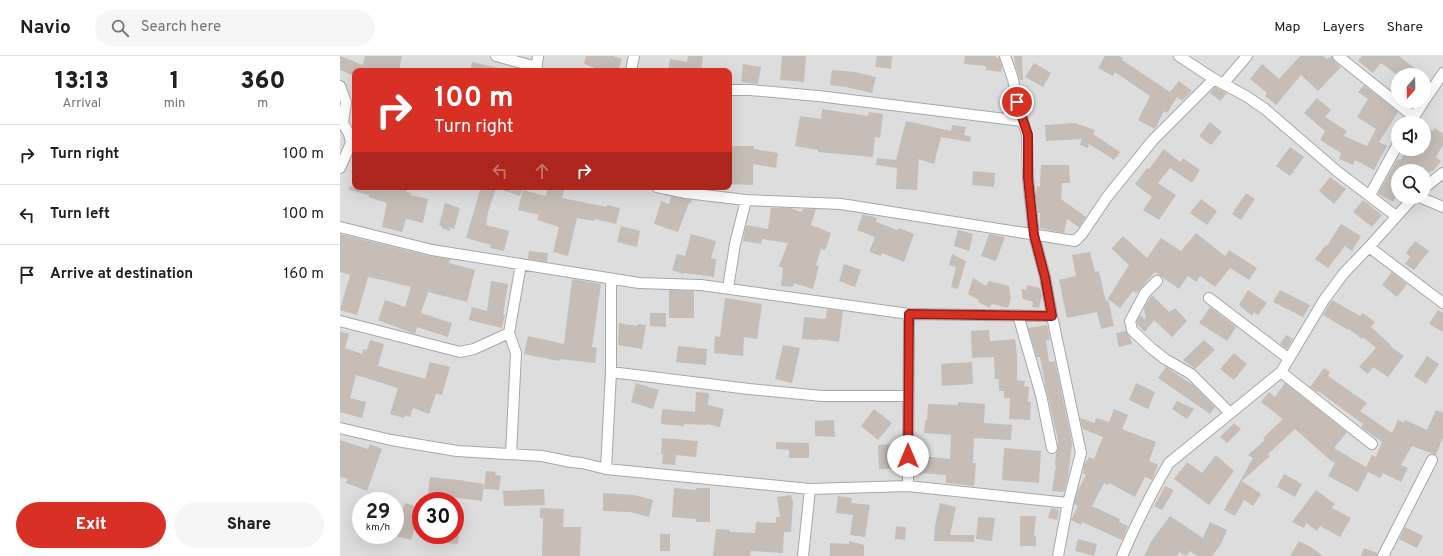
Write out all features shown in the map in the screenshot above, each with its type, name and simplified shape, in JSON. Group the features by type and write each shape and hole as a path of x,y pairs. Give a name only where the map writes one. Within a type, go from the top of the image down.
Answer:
{"street":[{"path":"496,56 533,68"},
{"path":"536,68 538,56"},
{"path":"632,68 634,56"},
{"path":"1005,56 1013,79 1022,120 1028,135 1028,178 1034,235 1045,277 1081,453 1068,503 1058,556"},
{"path":"1179,56 1265,109 1338,172 1396,216"},
{"path":"672,190 746,200 841,204 1075,241 1082,234 1107,197 1153,140 1247,56"},
{"path":"1338,56 1407,116"},
{"path":"1431,91 1443,73"},
{"path":"340,86 346,102 341,123 352,139"},
{"path":"732,90 750,90 818,96 1022,120"},
{"path":"341,123 352,126"},
{"path":"340,168 352,143"},
{"path":"1370,195 1391,156"},
{"path":"1431,182 1443,173"},
{"path":"728,288 735,244 746,200"},
{"path":"1431,202 1443,207"},
{"path":"1122,556 1158,481 1169,463 1281,372 1324,300 1344,273 1407,204"},
{"path":"340,227 432,250 639,283 702,284 909,314 1052,316"},
{"path":"1369,247 1443,303"},
{"path":"511,454 516,353 510,333 520,264"},
{"path":"606,469 611,372 611,278"},
{"path":"1157,281 1145,293 1130,321 1132,330 1165,359 1191,374 1230,412"},
{"path":"1209,298 1289,359"},
{"path":"908,486 909,314"},
{"path":"1018,315 1041,394 1052,448"},
{"path":"340,321 460,352 474,349 510,333"},
{"path":"611,372 749,389 822,396 908,396"},
{"path":"1281,372 1372,444"},
{"path":"340,428 391,440 457,451 542,456 606,469 810,489 908,486 1068,503"},
{"path":"1383,556 1432,460"},
{"path":"803,556 810,489"}],"shaded area":[{"path":"340,56 1443,56 1443,556 340,556"}],"building":[{"path":"340,56 363,65 365,56 402,56 400,68 352,68 352,75 340,70"},
{"path":"586,56 613,56 622,59 619,68 595,68 584,64"},
{"path":"688,56 703,56 701,68 668,68 670,59 687,62"},
{"path":"782,56 806,56 804,82 780,80"},
{"path":"877,56 892,56 891,69 875,67"},
{"path":"965,56 996,56 996,58 999,58 1002,66 1001,72 986,70 986,66 964,64"},
{"path":"1014,56 1022,56 1023,80 1020,80"},
{"path":"1105,56 1119,56 1123,58 1122,60 1170,92 1179,81 1192,91 1182,101 1177,97 1167,113 1164,111 1155,129 1138,120 1150,96 1115,72 1113,76 1098,68"},
{"path":"1300,56 1323,56 1327,59 1332,56 1334,61 1341,67 1318,91 1301,75 1276,105 1265,96 1267,93 1250,79 1262,64 1279,79"},
{"path":"1362,56 1399,56 1415,68 1391,68 1391,70 1381,63 1373,73 1358,61"},
{"path":"472,62 499,68 471,68"},
{"path":"1034,63 1051,73 1043,87 1025,77"},
{"path":"743,64 761,67 758,84 741,82"},
{"path":"832,70 855,72 876,77 872,93 830,85"},
{"path":"1364,85 1391,108 1398,112 1395,116 1391,116 1391,123 1379,142 1387,146 1374,170 1355,160 1353,165 1339,159 1341,153 1320,140 1325,131 1304,113 1317,98 1331,110 1325,117 1347,131 1344,136 1367,146 1376,129 1357,117 1368,99 1358,92"},
{"path":"1215,87 1227,93 1220,101 1210,93"},
{"path":"822,109 868,116 869,112 883,114 880,138 875,137 873,157 818,152 818,150 795,146 800,116 821,119"},
{"path":"906,121 951,131 952,125 966,127 964,135 971,137 970,142 941,137 934,164 919,159 917,190 896,189 897,168 876,165 877,158 896,160"},
{"path":"1210,122 1222,132 1211,145 1199,136"},
{"path":"1075,123 1095,130 1093,134 1120,152 1114,160 1089,144 1088,148 1080,145 1082,139 1046,141 1045,125"},
{"path":"1435,128 1443,134 1443,145 1436,157 1441,161 1433,171 1431,171 1431,164 1395,164 1398,159 1401,160 1403,156 1431,156 1431,130 1433,131"},
{"path":"732,146 754,146 754,149 778,153 776,168 753,164 753,185 732,184"},
{"path":"1290,147 1304,157 1290,176 1276,166"},
{"path":"1164,149 1180,162 1183,158 1200,170 1192,183 1170,168 1158,183 1176,195 1159,220 1143,210 1152,197 1135,184 1147,168 1149,169"},
{"path":"1041,165 1069,165 1070,183 1062,183 1061,199 1086,217 1079,227 1067,219 1064,233 1040,228 1040,213 1038,213 1036,196 1037,186 1040,187"},
{"path":"973,171 995,173 994,187 972,185"},
{"path":"1391,171 1391,201 1378,194"},
{"path":"1330,177 1346,189 1334,204 1319,191"},
{"path":"349,187 352,187 352,190 407,190 406,192 411,193 410,195 428,199 423,223 406,219 402,232 382,227 387,203 369,197 369,195 349,190"},
{"path":"480,190 495,190 488,212 486,225 509,231 504,251 490,248 491,245 466,238"},
{"path":"502,190 522,190 520,196"},
{"path":"523,190 546,196 547,190 564,190 562,198 607,207 607,205 620,208 616,224 595,219 594,221 577,218 568,256 553,252 559,227 537,220 539,215 518,210"},
{"path":"1246,193 1255,199 1241,220 1232,214"},
{"path":"671,196 692,200 691,203 689,203 678,232 654,224 661,201 669,204"},
{"path":"1201,199 1217,211 1207,225 1190,213"},
{"path":"1363,200 1382,215 1372,227 1353,212"},
{"path":"445,203 460,208 454,229 450,228 450,231 439,225"},
{"path":"771,208 790,208 802,212 803,209 816,209 811,225 831,233 825,250 821,249 816,265 819,266 813,289 794,283 793,287 781,286 783,268 779,266 788,243 762,239 761,244 743,241 746,225 768,229"},
{"path":"863,214 877,218 876,222 898,230 899,228 914,234 904,262 882,253 881,256 869,252 875,237 857,230"},
{"path":"1341,224 1361,236 1352,251 1345,246 1328,268 1315,259 1326,245 1327,246"},
{"path":"621,226 640,231 637,247 617,242"},
{"path":"958,230 973,234 969,251 954,246"},
{"path":"1196,233 1225,256 1229,250 1257,268 1249,280 1230,268 1215,287 1200,276 1196,282 1188,276 1179,289 1155,272 1137,293 1133,291 1120,308 1108,299 1114,326 1101,329 1097,312 1067,318 1059,280 1076,276 1072,255 1090,252 1095,272 1099,271 1106,302 1129,265 1111,248 1123,236 1147,258 1161,238 1181,251"},
{"path":"340,234 430,256 450,259 449,263 475,270 467,302 428,292 421,313 452,323 448,337 417,327 415,334 378,320 385,300 405,307 411,287 387,281 368,277 357,315 340,310 350,275 340,272"},
{"path":"691,234 716,241 711,258 716,259 714,277 683,274 672,270 677,254 685,256"},
{"path":"989,234 1005,237 996,261 981,256"},
{"path":"1415,241 1429,251 1414,270 1405,264 1410,257 1406,253"},
{"path":"529,251 548,253 547,262 528,259"},
{"path":"952,254 966,261 958,289 951,287 956,267 949,265"},
{"path":"844,264 861,270 855,287 839,281"},
{"path":"1392,272 1407,284 1397,297 1382,285"},
{"path":"973,278 986,286 989,281 1009,286 1011,298 1008,308 992,304 990,308 978,302 979,300 968,294"},
{"path":"572,279 601,284 592,347 597,348 595,363 560,359 559,361 524,354 528,336 564,344"},
{"path":"491,281 508,284 503,315 505,315 502,328 469,320 472,307 487,311"},
{"path":"1027,285 1040,288 1042,296 1039,308 1032,307 1033,302 1023,299 1021,289 1026,290"},
{"path":"669,290 694,291 694,318 669,318"},
{"path":"1248,290 1267,303 1258,315 1254,312 1252,316 1239,305"},
{"path":"1280,290 1310,305 1303,317 1273,302"},
{"path":"1152,295 1169,312 1175,308 1187,321 1172,337 1154,320 1145,332 1138,325 1137,322 1140,315 1146,320 1144,308"},
{"path":"725,298 762,304 757,339 744,337 743,356 714,353 715,336 720,337"},
{"path":"1332,300 1360,316 1363,313 1375,322 1371,327 1391,345 1390,346 1404,356 1388,377 1373,367 1368,374 1359,367 1376,348 1363,337 1362,339 1349,329 1348,330 1323,315"},
{"path":"1210,307 1236,327 1227,341 1199,323"},
{"path":"827,309 843,311 839,342 818,339 802,339 804,317 826,319"},
{"path":"1438,310 1443,313 1443,332 1429,324"},
{"path":"650,313 666,313 666,327 650,326"},
{"path":"619,323 637,326 637,324 646,325 642,349 618,345"},
{"path":"1047,325 1050,340 1046,340 1049,362 1055,361 1072,443 1068,477 1064,492 1052,491 1058,440 1040,357 1037,357 1028,328"},
{"path":"989,330 990,341 1015,339 1017,380 1025,381 1024,386 1029,387 1028,402 1031,402 1030,420 1009,419 1010,398 1004,398 1004,391 999,391 999,379 995,379 994,357 972,358 971,331"},
{"path":"340,331 349,334 345,348 362,354 363,349 367,350 370,340 384,344 378,366 425,379 430,362 450,367 442,395 436,394 429,414 413,408 410,417 405,415 404,418 390,414 398,388 356,375 350,398 366,402 362,418 340,412"},
{"path":"1126,331 1132,344 1119,347 1116,333"},
{"path":"1286,335 1293,339 1287,349 1280,344"},
{"path":"1204,340 1215,350 1195,369 1183,360"},
{"path":"783,345 800,348 792,383 775,379"},
{"path":"678,346 707,349 706,365 676,362"},
{"path":"1234,353 1247,364 1234,380 1220,369"},
{"path":"1427,356 1439,364 1426,384 1414,376"},
{"path":"972,362 973,384 942,386 941,364"},
{"path":"1166,367 1193,385 1215,407 1210,414 1158,378"},
{"path":"1324,368 1330,372 1328,376 1367,403 1360,411 1392,433 1398,420 1404,423 1405,420 1427,430 1436,410 1443,413 1443,437 1436,455 1412,446 1401,465 1408,468 1401,482 1383,473 1380,478 1368,472 1358,492 1328,476 1335,463 1295,429 1268,454 1270,456 1242,481 1261,494 1253,506 1244,500 1235,516 1224,510 1253,458 1248,455 1265,440 1263,438 1283,419 1261,402 1269,392 1275,397 1285,383 1347,432 1334,448 1366,467 1372,455 1376,457 1382,442 1361,427 1363,424 1318,391 1317,392 1310,387"},
{"path":"636,383 659,390 653,409 631,402"},
{"path":"1136,383 1155,392 1148,409 1129,400"},
{"path":"696,392 709,393 708,405 724,409 720,427 707,424 684,424 684,426 661,424 662,409 695,412"},
{"path":"1177,401 1194,409 1187,419 1172,409"},
{"path":"958,402 985,404 984,423 1012,425 1011,440 974,438 973,463 976,463 974,486 946,483 946,475 922,473 921,475 915,474 917,454 921,456 950,459 951,435 924,433 928,404 958,405"},
{"path":"874,409 892,423 878,440 861,426"},
{"path":"1114,409 1128,415 1122,429 1156,442 1149,461 1158,465 1152,480 1145,477 1135,497 1109,483 1108,485 1104,483 1092,506 1120,519 1119,522 1128,526 1122,540 1082,522 1081,525 1071,520 1078,506 1074,504 1078,490 1086,475 1083,473 1084,465 1089,457 1094,459 1103,437 1083,429 1080,418 1095,423 1096,418 1109,422"},
{"path":"834,420 835,437 815,436 815,421"},
{"path":"1234,423 1241,429 1227,443 1220,437"},
{"path":"662,438 698,441 696,457 676,455 675,465 662,464"},
{"path":"340,440 368,449 370,444 382,449 367,491 346,483 348,479 340,477"},
{"path":"776,442 809,443 809,458 789,458 789,450 776,449"},
{"path":"894,444 895,469 879,469 878,445"},
{"path":"1004,448 1041,451 1039,483 1002,480"},
{"path":"1216,455 1234,471 1209,505 1174,479 1187,462 1202,473"},
{"path":"486,471 496,472 495,475 501,476 499,490 484,489"},
{"path":"1284,474 1302,484 1295,497 1277,487"},
{"path":"430,477 484,484 482,501 464,499 464,492 428,492"},
{"path":"1165,486 1174,490 1162,510 1154,506"},
{"path":"674,488 696,490 696,488 710,488 710,522 696,522 696,519 672,517"},
{"path":"544,489 545,505 504,506 503,491"},
{"path":"1316,490 1335,504 1332,508 1351,518 1340,537 1320,526 1317,531 1306,523 1304,528 1292,522"},
{"path":"603,493 634,495 653,500 649,517 630,512 603,511"},
{"path":"791,495 793,503 791,532 784,532 783,553 751,551 750,556 713,556 716,529 730,530 730,532 755,533 756,522 776,523 776,517 780,517 777,497"},
{"path":"838,496 852,498 851,503 870,505 865,537 850,535 853,515 836,513"},
{"path":"405,503 412,505 411,540 404,538"},
{"path":"940,503 956,507 950,535 974,535 974,542 934,541 935,526"},
{"path":"540,508 564,509 563,527 581,527 580,556 542,556 543,518 540,518"},
{"path":"1051,508 1059,510 1057,520 1048,518"},
{"path":"1020,516 1036,516 1034,536 1036,536 1036,546 1020,546"},
{"path":"1170,516 1203,538 1210,522 1227,530 1221,544 1212,556 1197,556 1190,551 1186,556 1179,552 1177,556 1144,556 1152,540"},
{"path":"978,517 995,518 992,541 976,539"},
{"path":"896,526 906,527 905,540 895,539"},
{"path":"1405,527 1423,536 1417,548 1399,539"},
{"path":"660,534 670,534 670,551 660,551"},
{"path":"1078,539 1097,544 1094,556 1075,551"},
{"path":"849,541 864,545 864,556 830,556 830,543 849,544"},
{"path":"1299,541 1311,547 1323,556 1290,556"},
{"path":"1364,548 1377,553 1377,556 1361,556"}],"route":[{"path":"908,456 909,314 1052,316 1045,277 1034,235 1028,178 1028,135 1017,102"}]}
